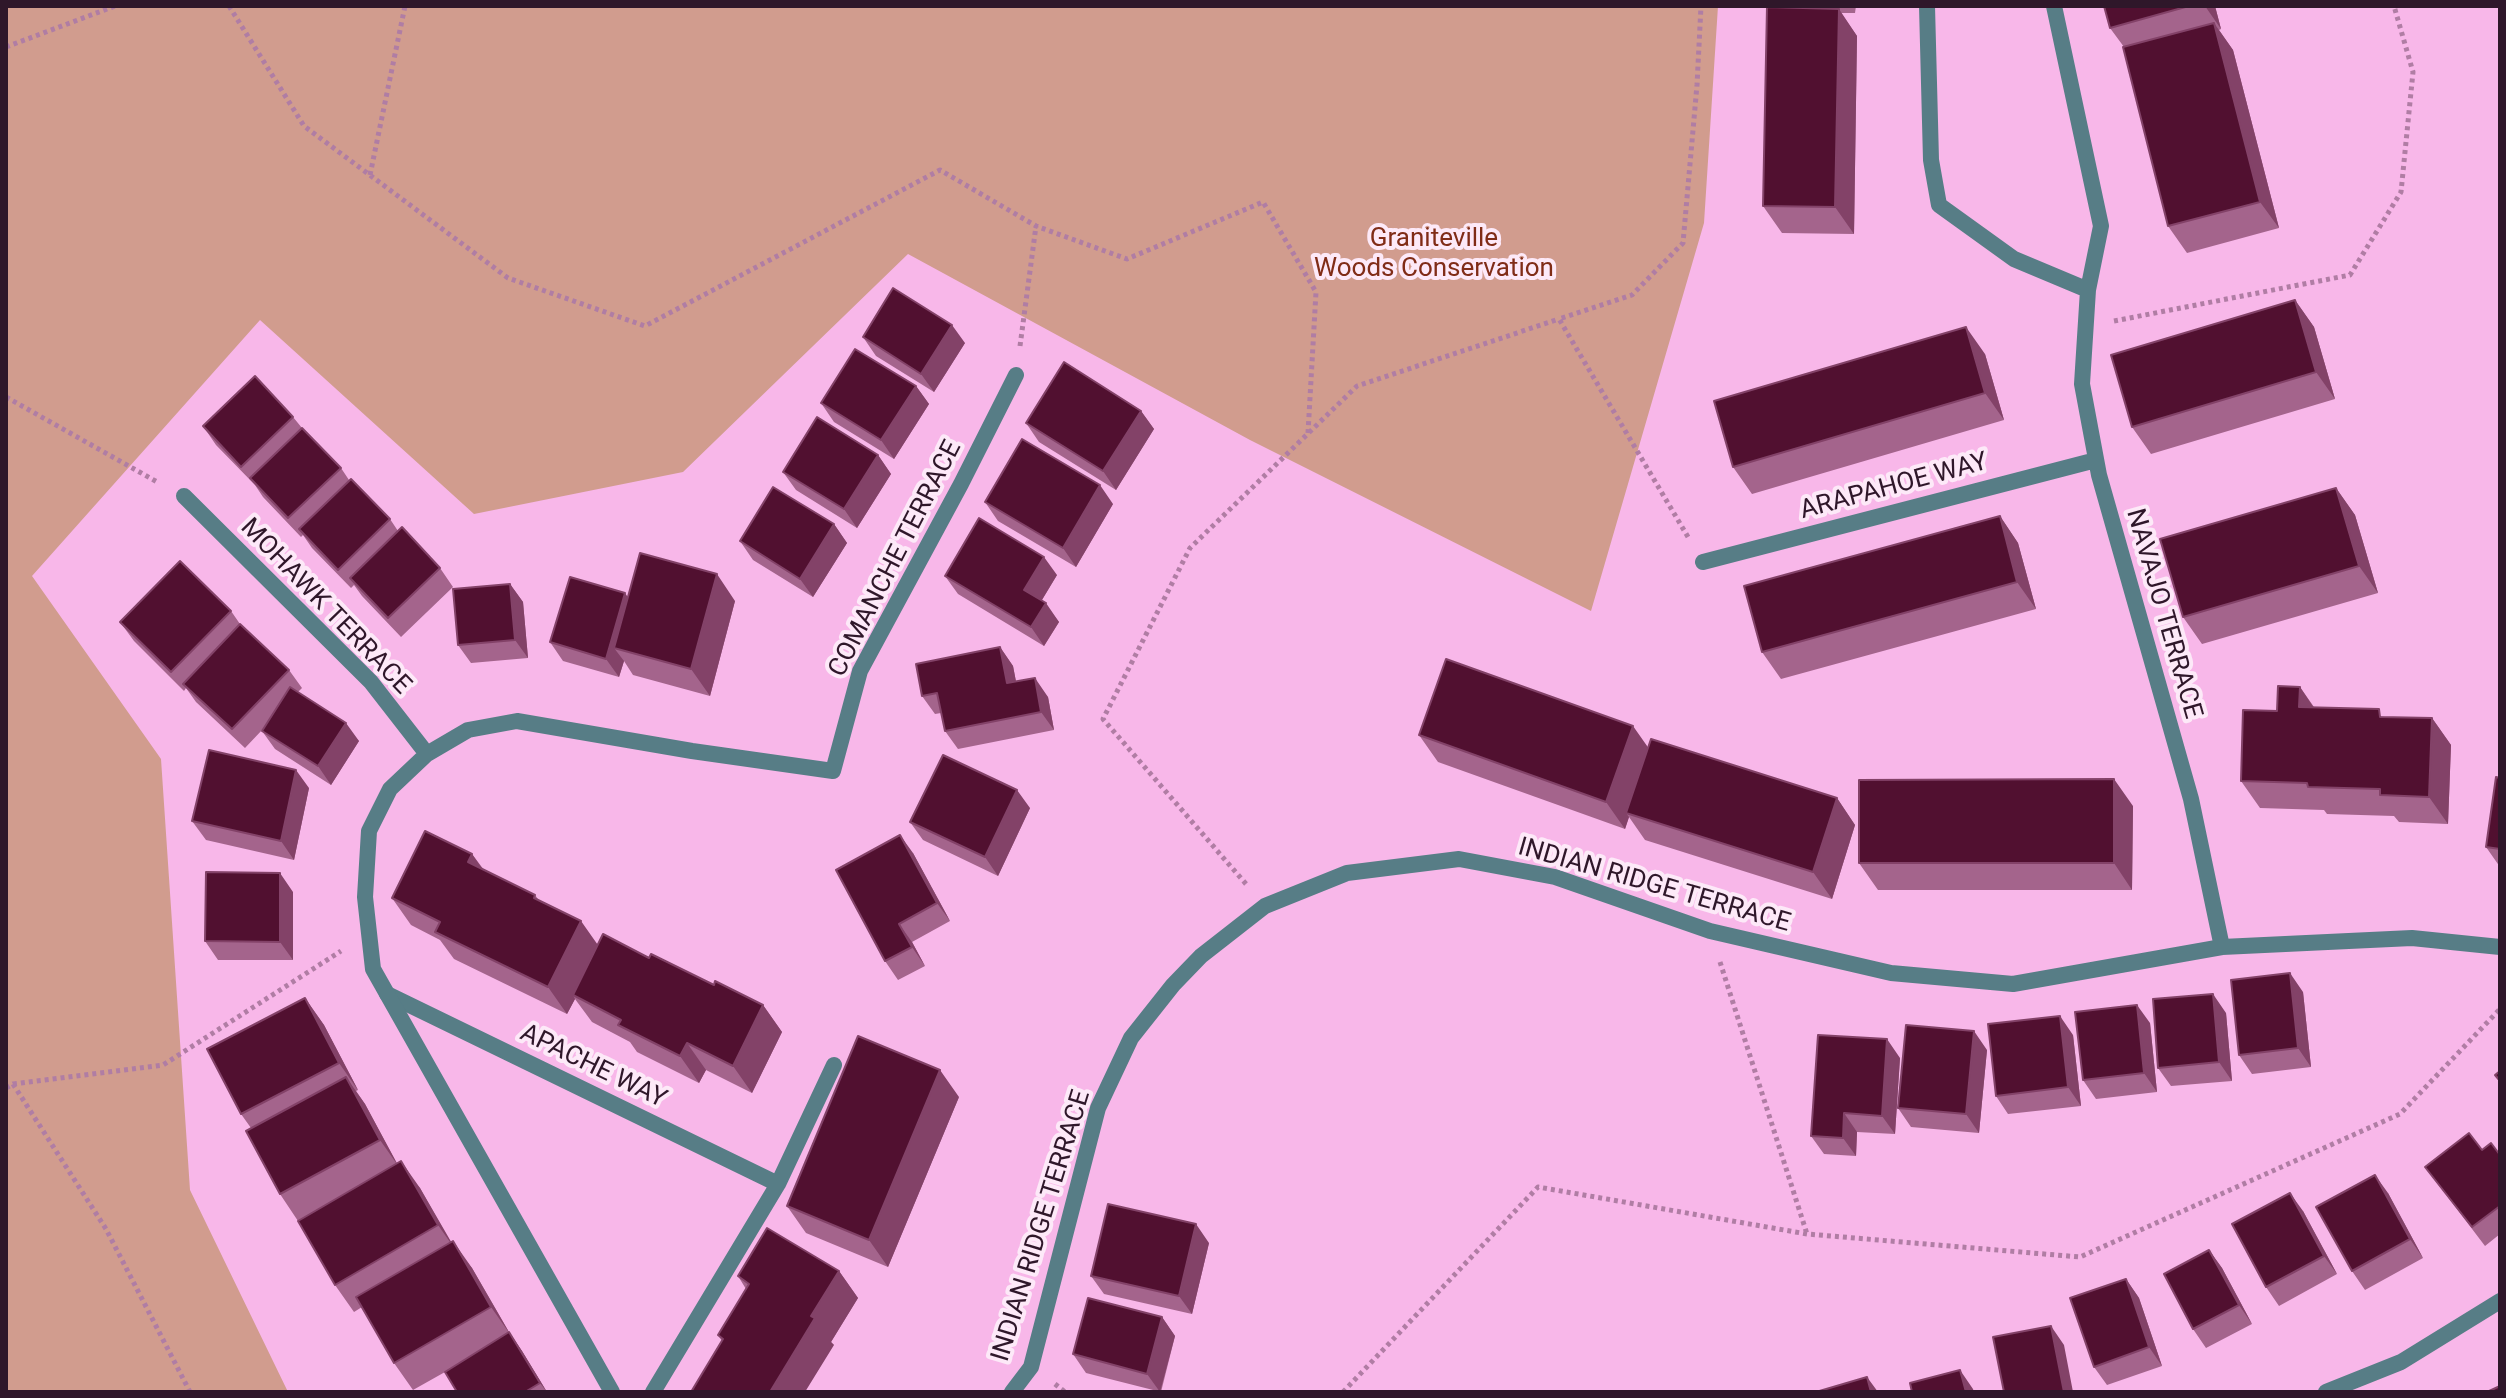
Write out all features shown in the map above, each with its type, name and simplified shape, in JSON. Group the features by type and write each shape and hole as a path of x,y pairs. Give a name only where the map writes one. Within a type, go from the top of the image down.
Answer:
{"street":[{"path":"1927,6 1931,160 1939,205 2014,259 2088,290"},
{"name":"NAVAJO TERRACE","path":"2054,6 2101,226 2088,290 2082,384 2096,460 2191,799 2222,947"},
{"name":"COMANCHE TERRACE","path":"427,754 468,730 517,721 833,771 860,671 1016,375"},
{"name":"ARAPAHOE WAY","path":"1703,562 2096,460"},
{"name":"MOHAWK TERRACE","path":"184,496 371,682 427,754"},
{"path":"427,754 390,789 369,831 365,897 373,969 612,1392"},
{"name":"INDIAN RIDGE TERRACE","path":"1012,1392 1031,1367 1098,1108 1131,1038 1173,985 1201,956 1265,906 1347,873 1459,859 1555,877 1710,931 1891,973 2013,984 2222,947 2412,938 2500,947"},
{"name":"APACHE WAY","path":"387,994 778,1184"},
{"path":"653,1392 778,1184 834,1065"},
{"path":"2326,1392 2401,1362 2500,1301"}],"path":[{"path":"6,47 115,6"},
{"path":"229,6 304,126 508,278 645,326 940,170 1036,226 1127,259 1263,202 1316,292 1308,433"},
{"path":"370,175 405,6"},
{"path":"1265,906 1103,719 1190,548 1357,386 1632,295 1683,243 1701,6"},
{"path":"2085,326 2350,275 2401,192 2413,72 2394,6"},
{"path":"1016,375 1036,226"},
{"path":"1559,319 1703,562"},
{"path":"6,397 184,496"},
{"path":"1710,931 1807,1234"},
{"path":"6,1088 13,1084 163,1065 369,933"},
{"path":"1343,1392 1538,1187 1807,1234 2080,1257 2400,1114 2500,1009"},
{"path":"13,1084 106,1229 190,1392"}],"green space":[{"name":"Graniteville Woods Conservation","path":"6,6 1718,6 1704,223 1591,611 1250,440 908,254 683,472 474,514 260,320 32,576 161,759 190,1190 288,1392 6,1392"}],"building":[{"path":"2104,6 2189,6 2110,28"},
{"path":"1767,7 1839,9 1835,207 1763,206"},
{"path":"2214,23 2260,202 2168,226 2123,47"},
{"path":"893,288 952,325 921,374 863,337"},
{"path":"2295,300 2316,372 2132,427 2111,355"},
{"path":"1966,327 1985,393 1733,467 1714,401"},
{"path":"855,349 916,386 881,440 821,403"},
{"path":"1064,362 1141,411 1103,471 1026,423"},
{"path":"255,376 293,417 241,467 203,426"},
{"path":"817,417 878,455 844,509 783,472"},
{"path":"302,428 341,468 288,518 250,478"},
{"path":"1022,439 1100,485 1063,548 985,502"},
{"path":"351,479 390,519 338,570 299,529"},
{"path":"773,487 834,524 800,579 740,541"},
{"path":"2336,488 2359,566 2183,617 2160,539"},
{"path":"2000,516 2017,582 1762,652 1744,586"},
{"path":"979,518 1044,557 1024,590 1046,603 1031,627 945,576"},
{"path":"402,527 440,568 388,618 350,578"},
{"path":"640,553 717,574 691,669 614,648"},
{"path":"180,561 231,611 171,672 120,622"},
{"path":"570,577 625,593 606,659 550,642"},
{"path":"510,584 515,640 458,645 453,589"},
{"path":"240,624 289,670 232,729 183,684"},
{"path":"1000,647 1007,683 1035,678 1041,712 945,731 937,693 922,696 916,664"},
{"path":"1446,659 1633,726 1606,802 1419,735"},
{"path":"2278,686 2300,687 2299,707 2379,709 2380,717 2432,718 2429,797 2380,795 2380,789 2241,781 2243,710 2277,711"},
{"path":"290,687 346,723 318,766 262,731"},
{"path":"1651,739 1837,798 1813,872 1626,813"},
{"path":"209,750 296,770 281,841 192,821"},
{"path":"943,755 1017,790 985,857 910,822"},
{"path":"2496,777 2500,778 2500,849 2486,847"},
{"path":"2114,779 2114,863 1859,863 1859,780"},
{"path":"425,831 472,854 468,862 581,921 548,987 435,932 440,922 392,898"},
{"path":"900,835 937,903 899,924 912,947 885,961 836,870"},
{"path":"206,872 280,873 280,942 205,941"},
{"path":"603,934 649,958 651,954 763,1005 733,1066 687,1043 680,1056 618,1025 621,1020 573,995"},
{"path":"2290,973 2298,1048 2239,1055 2231,980"},
{"path":"2213,994 2219,1062 2158,1068 2153,999"},
{"path":"305,998 339,1063 241,1114 207,1049"},
{"path":"2137,1005 2144,1073 2083,1080 2075,1012"},
{"path":"2060,1016 2068,1087 1996,1096 1988,1024"},
{"path":"1906,1025 1974,1031 1966,1114 1898,1108"},
{"path":"1818,1035 1887,1039 1882,1116 1844,1113 1843,1138 1811,1136"},
{"path":"858,1036 940,1070 869,1240 787,1206"},
{"path":"346,1077 380,1140 280,1194 246,1131"},
{"path":"2469,1133 2482,1150 2491,1143 2500,1155 2500,1206 2472,1227 2425,1167"},
{"path":"401,1161 438,1225 335,1285 298,1221"},
{"path":"2375,1175 2410,1239 2352,1271 2316,1207"},
{"path":"2290,1193 2324,1256 2266,1287 2232,1224"},
{"path":"1108,1204 1196,1224 1179,1296 1091,1276"},
{"path":"767,1228 839,1271 811,1316 815,1318 770,1392 691,1392 723,1339 718,1335 749,1284 738,1276"},
{"path":"453,1241 491,1307 394,1363 356,1297"},
{"path":"2209,1250 2239,1305 2193,1329 2164,1274"},
{"path":"2126,1279 2149,1347 2094,1367 2070,1298"},
{"path":"1088,1298 1162,1317 1147,1374 1073,1354"},
{"path":"2051,1326 2064,1392 2004,1392 1993,1337"},
{"path":"509,1332 540,1383 525,1392 457,1392 445,1372"},
{"path":"1960,1370 1966,1392 1912,1392 1910,1383"},
{"path":"1867,1377 1871,1392 1816,1392"}]}
